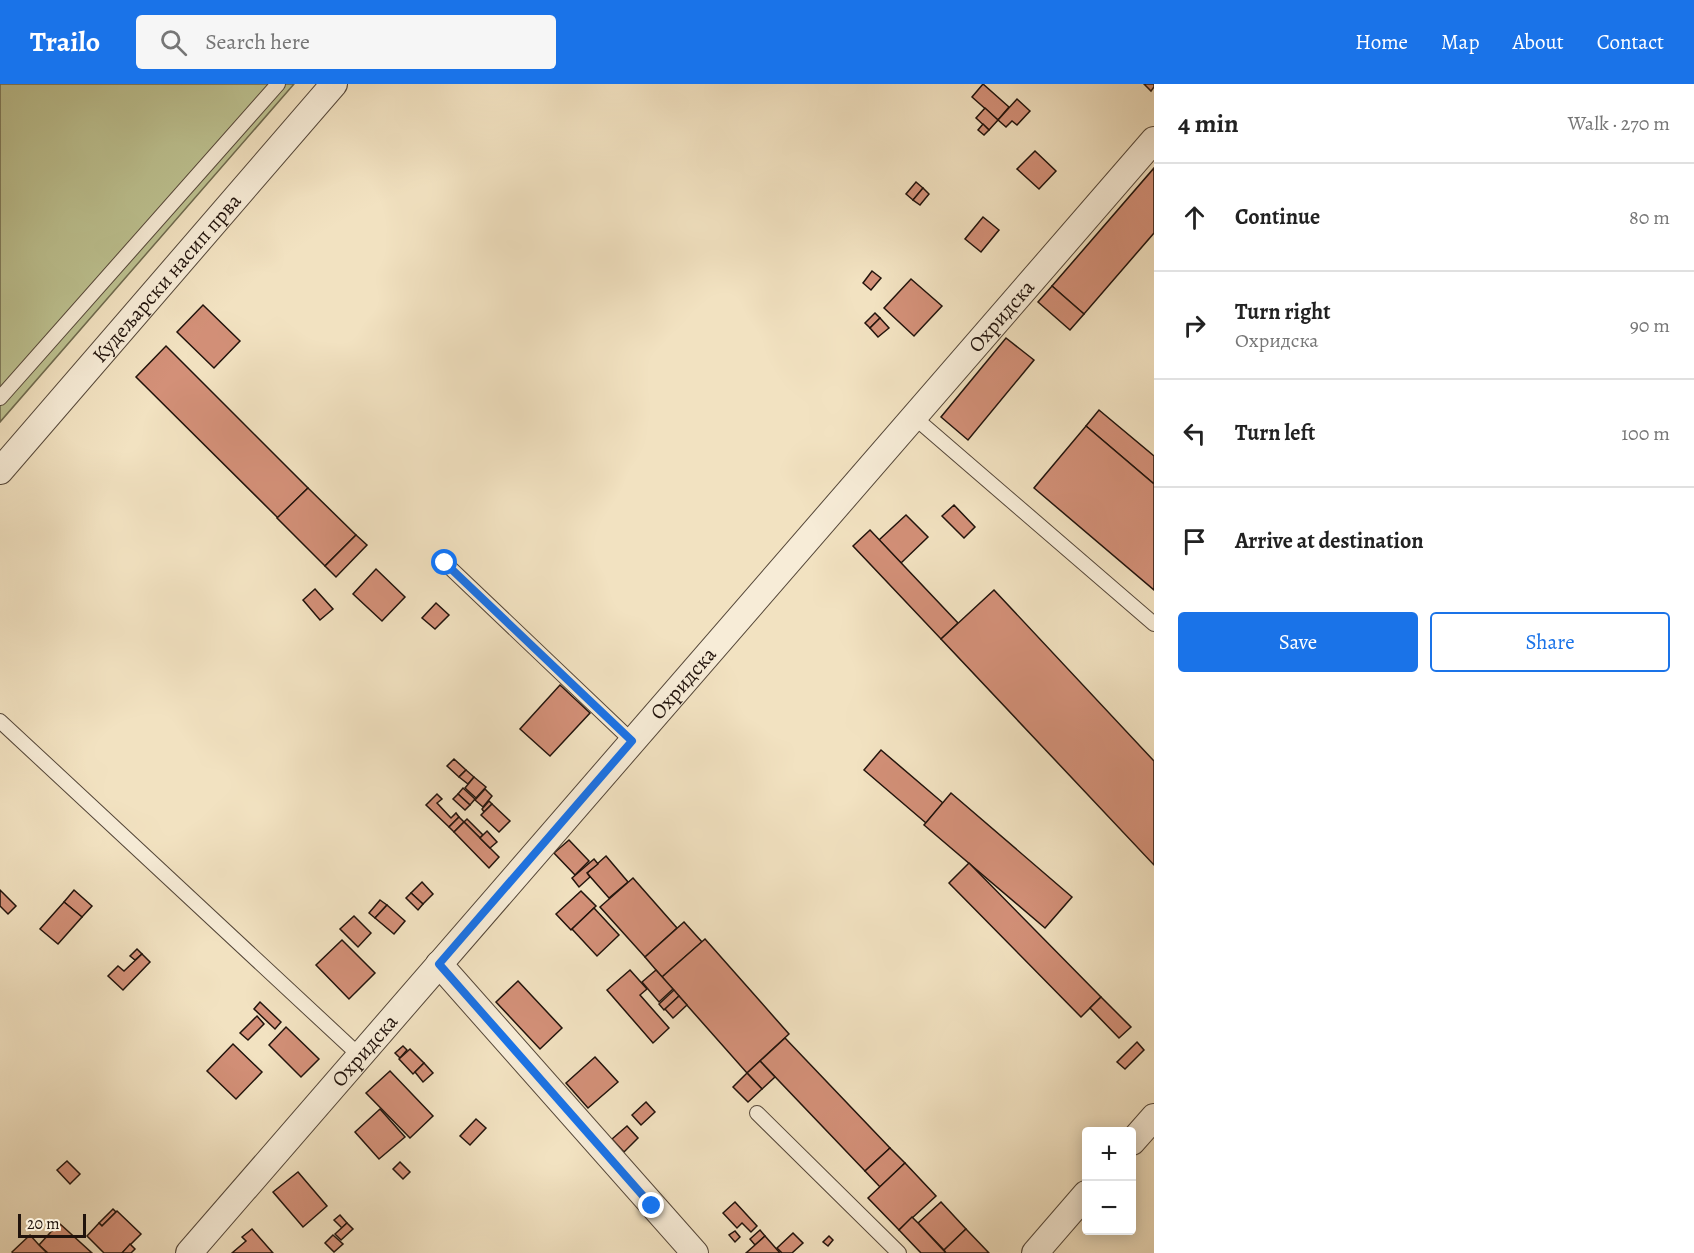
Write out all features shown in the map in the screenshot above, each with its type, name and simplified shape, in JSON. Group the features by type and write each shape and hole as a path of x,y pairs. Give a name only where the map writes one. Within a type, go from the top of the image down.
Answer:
{"street":[{"name":"Кудељарски насип прва","path":"0,471 334,84"},
{"name":"Охридска","path":"189,1253 1154,140"},
{"path":"439,964 695,1253"},
{"path":"1136,1137 1154,1117"},
{"path":"1035,1253 1082,1199"}],"lane":[{"path":"0,398 279,84"},
{"path":"914,417 1154,624"},
{"path":"445,563 632,741"},
{"path":"0,721 360,1056"},
{"path":"757,1113 899,1253"}],"green space":[{"path":"0,84 294,84 0,422"}],"building":[{"path":"983,84 1009,107 998,120 972,97"},
{"path":"1144,84 1154,84 1154,87 1151,91"},
{"path":"1017,99 1030,111 1017,125 1012,121 1006,127 998,120"},
{"path":"985,108 998,120 989,130 976,118"},
{"path":"983,124 989,130 984,135 978,130"},
{"path":"1035,151 1056,171 1039,189 1017,169"},
{"path":"1154,168 1154,233 1084,314 1052,286"},
{"path":"916,182 923,188 913,200 906,194"},
{"path":"923,188 929,194 920,205 913,200"},
{"path":"983,217 999,230 981,252 965,239"},
{"path":"872,271 881,278 871,290 863,283"},
{"path":"911,279 942,306 914,336 884,308"},
{"path":"1052,286 1084,314 1070,330 1038,302"},
{"path":"203,305 240,341 214,368 177,332"},
{"path":"875,313 880,318 870,328 865,323"},
{"path":"880,318 889,328 878,337 870,328"},
{"path":"1006,338 1034,360 968,440 941,417"},
{"path":"166,346 308,488 278,518 136,377"},
{"path":"1099,410 1154,456 1154,484 1086,426"},
{"path":"1086,426 1154,484 1154,590 1034,488"},
{"path":"308,488 356,535 325,566 277,518"},
{"path":"954,505 975,527 964,538 942,516"},
{"path":"906,515 928,537 901,563 879,540"},
{"path":"870,530 958,623 941,639 853,546"},
{"path":"356,535 367,545 336,577 325,566"},
{"path":"376,569 405,597 382,621 353,594"},
{"path":"315,589 333,609 320,620 303,600"},
{"path":"994,590 1154,761 1154,865 941,639"},
{"path":"436,603 449,615 435,629 422,618"},
{"path":"560,685 590,713 550,756 520,729"},
{"path":"881,750 943,803 926,823 864,770"},
{"path":"454,759 466,770 459,777 447,766"},
{"path":"466,770 474,777 468,784 459,777"},
{"path":"474,777 486,787 476,798 465,788"},
{"path":"463,788 475,799 470,805 458,794"},
{"path":"485,789 492,796 483,807 475,800"},
{"path":"951,793 1072,897 1045,928 924,825"},
{"path":"437,794 442,799 437,803 451,818 456,813 459,817 449,827 426,805"},
{"path":"458,794 470,805 465,810 453,799"},
{"path":"489,801 492,804 484,812 482,809"},
{"path":"492,804 510,821 499,832 481,815"},
{"path":"459,817 464,822 454,832 449,827"},
{"path":"467,819 483,835 480,838 464,822"},
{"path":"464,822 499,857 489,868 454,832"},
{"path":"487,831 497,842 490,848 480,838"},
{"path":"569,840 589,861 575,875 554,853"},
{"path":"606,856 628,882 609,898 587,873"},
{"path":"594,859 598,864 587,873 590,877 579,887 572,878"},
{"path":"969,863 1101,997 1081,1017 949,883"},
{"path":"633,878 677,928 645,957 600,907"},
{"path":"422,882 433,894 423,904 411,893"},
{"path":"0,890 16,906 8,914 0,906"},
{"path":"74,890 92,906 82,917 64,902"},
{"path":"581,891 596,906 571,930 556,914"},
{"path":"411,893 423,904 418,910 406,898"},
{"path":"380,900 387,905 375,918 369,913"},
{"path":"64,902 82,917 58,944 40,929"},
{"path":"387,905 405,921 394,934 375,918"},
{"path":"594,908 619,935 597,956 572,929"},
{"path":"354,916 371,933 358,947 340,929"},
{"path":"684,922 702,942 662,977 645,957"},
{"path":"705,939 789,1034 747,1073 662,977"},
{"path":"342,940 375,973 349,999 316,965"},
{"path":"137,949 142,954 135,960 130,956"},
{"path":"142,954 150,962 123,990 108,976 118,966 124,971"},
{"path":"630,970 647,989 640,995 669,1028 653,1043 607,990"},
{"path":"656,970 673,989 659,1002 642,982"},
{"path":"518,981 562,1028 540,1049 496,1002"},
{"path":"674,990 679,996 664,1010 659,1004"},
{"path":"679,996 687,1005 673,1018 665,1009"},
{"path":"1101,997 1131,1027 1119,1038 1090,1008"},
{"path":"260,1002 281,1022 275,1029 254,1009"},
{"path":"257,1016 264,1024 248,1040 240,1033"},
{"path":"286,1027 319,1059 301,1077 269,1045"},
{"path":"785,1038 890,1148 865,1171 760,1061"},
{"path":"1137,1042 1144,1050 1125,1069 1117,1062"},
{"path":"233,1044 262,1072 236,1099 207,1071"},
{"path":"403,1046 407,1050 400,1058 395,1053"},
{"path":"410,1049 424,1063 413,1074 399,1059"},
{"path":"595,1057 618,1082 588,1108 566,1083"},
{"path":"760,1061 775,1077 762,1089 747,1073"},
{"path":"424,1063 433,1073 423,1082 415,1072"},
{"path":"390,1071 433,1116 410,1138 366,1093"},
{"path":"747,1073 762,1089 748,1102 733,1087"},
{"path":"646,1102 655,1112 641,1125 632,1115"},
{"path":"380,1109 405,1137 379,1159 355,1132"},
{"path":"476,1119 486,1128 470,1145 460,1136"},
{"path":"627,1126 638,1138 624,1152 612,1139"},
{"path":"890,1148 905,1163 880,1187 865,1171"},
{"path":"67,1161 80,1174 70,1184 57,1170"},
{"path":"400,1162 410,1172 403,1179 393,1169"},
{"path":"905,1163 936,1196 899,1230 868,1198"},
{"path":"298,1172 327,1206 303,1227 273,1192"},
{"path":"735,1202 757,1226 751,1232 742,1223 737,1228 723,1213"},
{"path":"941,1202 966,1229 944,1250 918,1223"},
{"path":"113,1209 116,1212 102,1226 99,1223"},
{"path":"117,1211 141,1234 122,1253 104,1253 87,1236 99,1223 102,1226"},
{"path":"340,1215 347,1223 342,1228 334,1220"},
{"path":"912,1217 946,1253 921,1253 899,1230"},
{"path":"59,1223 92,1253 48,1253 39,1245"},
{"path":"347,1223 353,1229 341,1240 335,1234"},
{"path":"252,1229 273,1253 232,1253 246,1241 242,1237"},
{"path":"966,1229 989,1253 946,1253 944,1250"},
{"path":"760,1230 765,1236 755,1245 750,1239"},
{"path":"735,1231 740,1237 735,1242 729,1235"},
{"path":"793,1233 803,1243 792,1253 782,1253 777,1248"},
{"path":"30,1235 47,1253 12,1252"},
{"path":"333,1235 343,1244 334,1252 325,1243"},
{"path":"765,1236 780,1253 746,1253 755,1245"},
{"path":"829,1236 833,1240 828,1246 823,1242"},
{"path":"130,1244 135,1249 131,1253 122,1253"}],"route":[{"path":"445,563 632,741 439,964 652,1206"}]}
